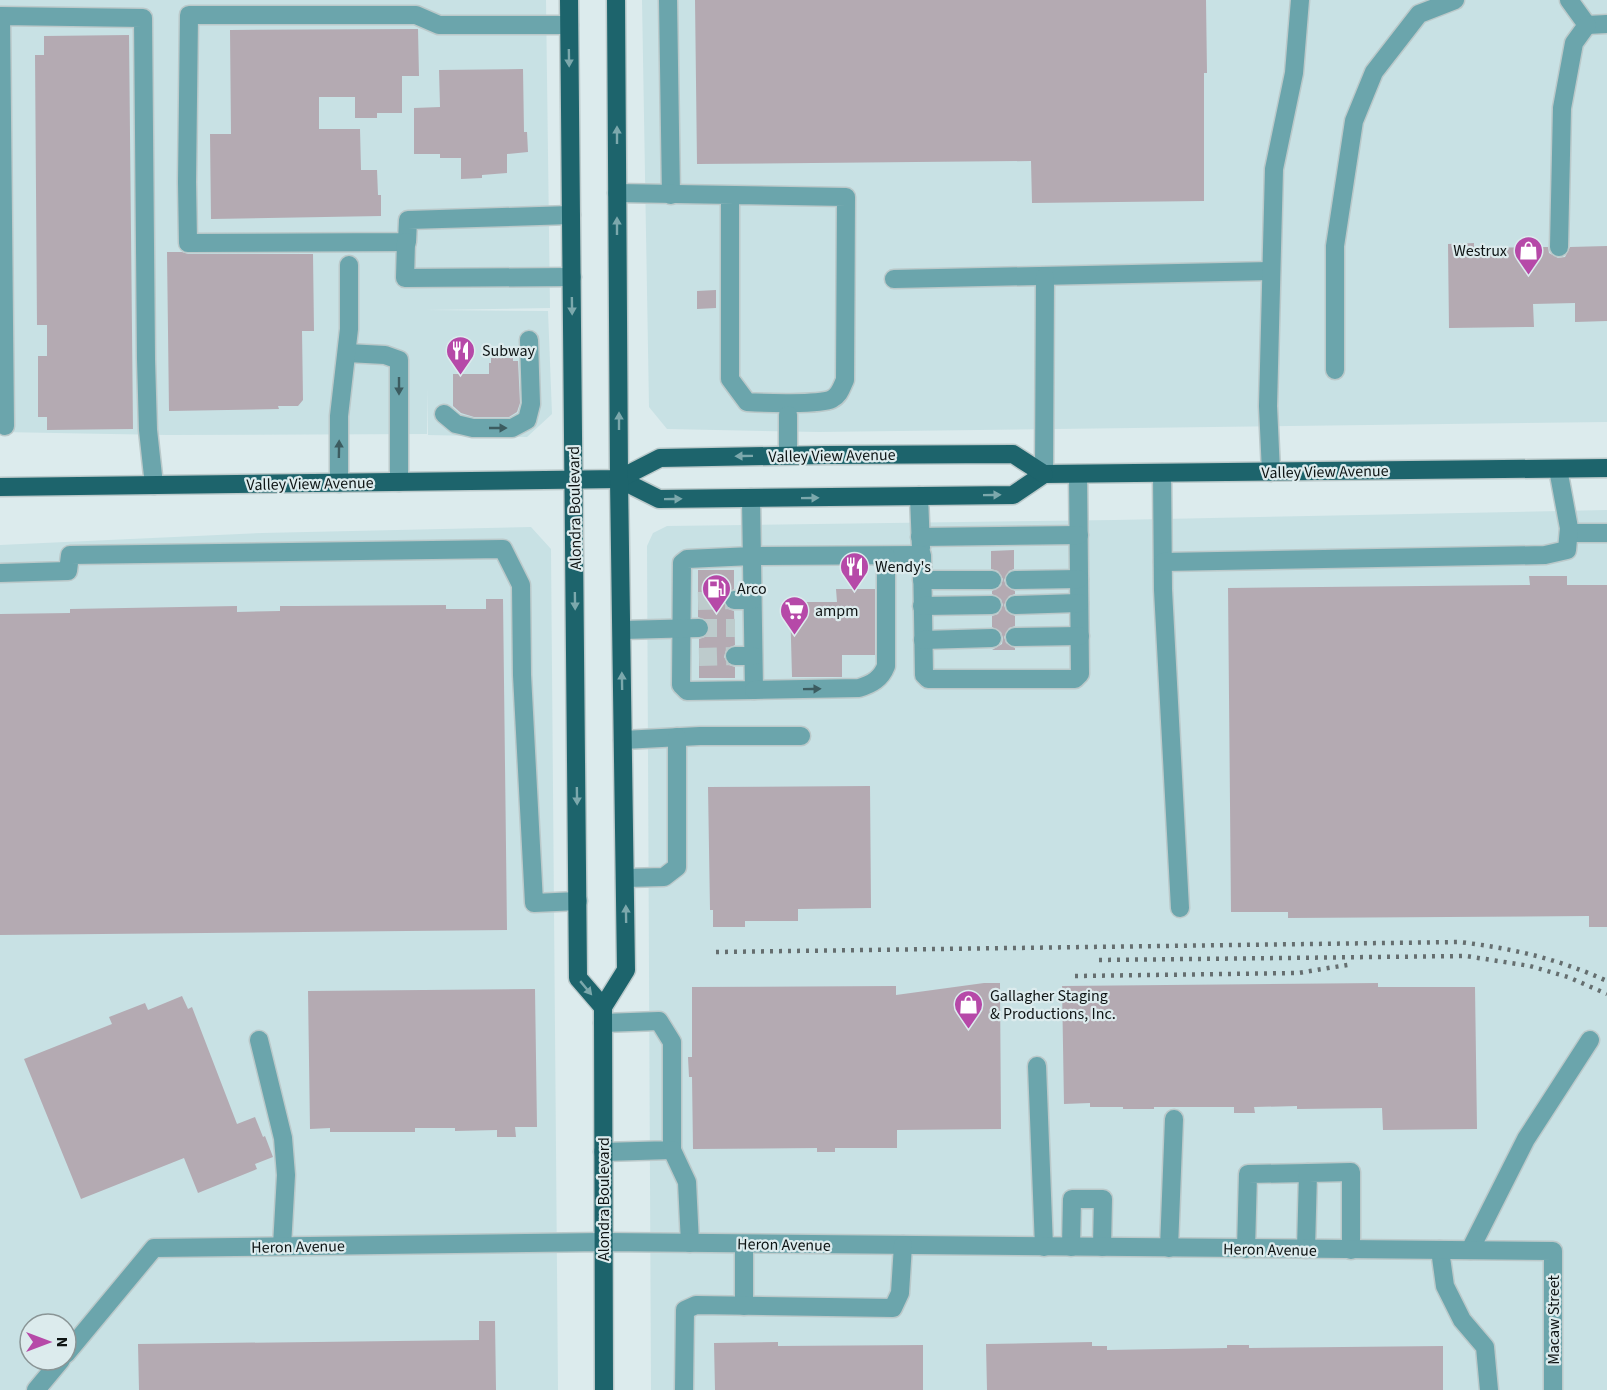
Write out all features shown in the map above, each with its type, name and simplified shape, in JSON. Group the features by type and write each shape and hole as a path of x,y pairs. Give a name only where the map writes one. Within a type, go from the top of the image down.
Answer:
{"main road":[{"name":"Alondra Boulevard","path":"569,0 578,978 603,1015 604,1390"},
{"path":"603,1015 626,970 619,479 616,0"},
{"name":"Valley View Avenue","path":"0,487 619,479 660,458 846,455 1013,454 1044,474 1607,468"},
{"name":"Valley View Avenue","path":"619,479 659,500 1012,495 1044,474"}],"street":[{"path":"668,0 671,195"},
{"path":"1271,472 1268,406 1274,169 1294,73 1300,0"},
{"path":"1335,370 1335,246 1354,121 1374,72 1419,14 1455,0"},
{"path":"1569,0 1587,25"},
{"path":"406,242 188,243 189,15 416,15 440,25 569,25"},
{"path":"5,426 2,346 1,16 143,18 146,359 148,430 154,485"},
{"path":"1587,25 1607,24"},
{"path":"1559,247 1562,108 1574,43 1587,25"},
{"path":"617,194 730,195 846,197 844,380 839,393 830,400 788,403 747,402 730,379 730,195"},
{"path":"571,215 408,220 405,278 572,277"},
{"path":"339,483 339,416 350,329 349,265"},
{"path":"894,279 1271,271"},
{"path":"1044,474 1046,277"},
{"path":"444,414 456,424 473,428 512,428 527,420 531,404 529,340"},
{"path":"347,353 384,355 399,360 399,482"},
{"path":"788,415 788,447"},
{"path":"1163,562 1545,555 1567,550 1569,528 1558,469"},
{"path":"1162,473 1163,562 1180,908"},
{"path":"919,496 924,675 928,679 1075,679 1080,674 1078,474"},
{"path":"751,498 752,556 743,600 744,656 754,690"},
{"path":"1569,533 1607,533"},
{"path":"920,537 1079,535"},
{"path":"0,573 68,571 70,555 503,549 520,585 522,675 534,903 578,901"},
{"path":"886,556 886,666 878,680 859,688 687,691 681,685 690,657 690,601 682,563 687,559 752,556 922,555"},
{"path":"1015,580 1079,579"},
{"path":"922,580 992,580"},
{"path":"1015,605 1080,603"},
{"path":"922,606 992,605"},
{"path":"622,630 690,628"},
{"path":"1015,637 1080,636"},
{"path":"923,640 992,638"},
{"path":"623,740 676,737 801,736"},
{"path":"625,878 664,877 676,867 676,737"},
{"path":"603,1015 659,1021 672,1042 672,1150 687,1182 690,1243"},
{"path":"259,1040 283,1138 286,1175 282,1246"},
{"path":"1470,1250 1526,1139 1590,1040"},
{"path":"1037,1066 1044,1247"},
{"path":"1169,1248 1174,1119"},
{"path":"603,1152 672,1150"},
{"path":"1246,1249 1248,1174 1351,1172 1351,1250"},
{"path":"1306,1249 1308,1173"},
{"path":"1071,1247 1072,1199 1102,1198 1102,1247"},
{"name":"Heron Avenue","path":"78,1340 154,1248 603,1242 1552,1251"},
{"path":"744,1244 744,1306"},
{"path":"684,1390 685,1310 696,1305 893,1308 900,1293 903,1245"},
{"path":"1440,1250 1445,1286 1462,1320 1485,1347 1489,1390"},
{"name":"Macaw Street","path":"1552,1251 1552,1390"},
{"path":"36,1390 51,1372"}],"shaded area":[{"path":"0,0 546,0 550,308 426,310 548,311 552,414 527,437 428,435 427,388 427,434 167,435 0,432"},
{"path":"642,0 1607,0 1607,422 819,432 667,429 649,407"},
{"path":"1607,510 1607,1390 651,1390 647,546 653,533 667,526"},
{"path":"531,527 551,549 558,1390 0,1390 0,545 262,533"}],"building":[{"path":"695,0 1206,0 1204,201 1032,203 1031,161 697,164"},
{"path":"418,29 419,76 402,76 402,113 377,113 377,118 355,118 355,97 319,97 319,129 360,129 361,170 377,170 378,195 381,195 381,216 211,219 210,134 231,134 230,30"},
{"path":"129,35 133,429 47,430 47,417 38,417 38,356 47,356 47,325 37,325 35,55 44,55 44,36"},
{"path":"523,69 524,132 527,132 528,152 507,154 507,173 461,179 461,158 440,158 440,154 414,154 414,108 440,107 439,70"},
{"name":"Westrux","path":"1474,243 1474,248 1548,247 1549,253 1558,258 1565,257 1570,247 1607,246 1607,321 1575,322 1575,303 1533,304 1534,327 1449,328 1448,244"},
{"path":"167,252 313,254 314,331 302,331 303,400 298,406 278,406 279,409 169,411"},
{"path":"716,290 716,308 697,309 697,291"},
{"path":"491,358 513,358 513,361 518,361 520,403 517,412 509,417 474,417 461,413 453,406 453,374 489,374"},
{"path":"1014,550 1014,569 1009,571 1004,580 1006,586 1015,591 1015,594 1009,596 1004,605 1006,611 1015,616 1015,626 1009,628 1004,637 1006,643 1015,650 992,650 1002,644 1001,632 992,627 992,616 998,614 1003,605 1001,599 992,594 992,591 1001,586 1003,579 998,571 991,569 991,551"},
{"name":"Arco","path":"698,570 734,570 734,589 725,594 723,601 728,609 734,611 735,645 726,650 724,657 729,665 735,667 735,678 699,678 699,639 705,637 710,628 708,622 698,617"},
{"path":"1529,576 1567,576 1567,585 1607,585 1607,927 1589,927 1589,916 1288,918 1288,912 1231,912 1228,588 1530,585"},
{"path":"836,589 875,589 875,655 842,655 842,677 792,677 790,602 837,602"},
{"path":"486,599 503,599 507,930 0,935 0,614 70,613 70,609 237,606 237,612 280,611 280,606 446,605 446,609 486,609"},
{"path":"870,786 871,908 798,909 798,921 745,921 745,927 713,927 713,910 710,910 708,787"},
{"path":"984,983 1000,983 1001,1129 897,1130 897,1148 835,1148 835,1152 817,1152 817,1148 693,1149 692,1077 689,1077 688,1057 692,1057 692,987 896,986 896,995"},
{"path":"1378,983 1378,987 1475,987 1477,1129 1383,1130 1382,1108 1254,1107 1255,1113 1234,1113 1234,1107 1123,1109 1123,1107 1090,1107 1090,1103 1064,1104 1062,986"},
{"path":"535,989 537,1127 515,1127 516,1137 497,1137 497,1130 455,1131 455,1128 415,1128 415,1132 330,1132 330,1128 310,1129 308,991"},
{"path":"182,996 188,1009 192,1007 237,1124 255,1117 273,1157 255,1164 257,1169 198,1193 184,1158 81,1199 24,1059 112,1024 109,1017 145,1003 148,1010"},
{"path":"479,1321 495,1321 496,1390 139,1390 138,1344 479,1340"},
{"path":"778,1342 778,1346 923,1345 923,1390 715,1390 714,1343"},
{"path":"1092,1342 1092,1346 1107,1346 1107,1350 1227,1348 1227,1345 1249,1345 1249,1348 1443,1346 1443,1390 987,1390 986,1344"}],"tunnel":[{"path":"698,601 734,600"},
{"path":"699,628 735,628"},
{"path":"699,657 735,656"}],"railway":[{"path":"716,952 1459,942 1534,956 1571,966 1607,981"},
{"path":"1099,960 1466,956 1530,966 1568,977 1607,994"},
{"path":"1075,976 1298,973 1353,964"}],"place":[{"name":"Westrux","path":"1528,276"},
{"name":"Subway","path":"461,376"},
{"name":"Wendy's","path":"854,592"},
{"name":"Arco","path":"716,614"},
{"name":"ampm","path":"794,636"},
{"name":"Gallagher Staging & Productions, Inc.","path":"969,1030"}]}
